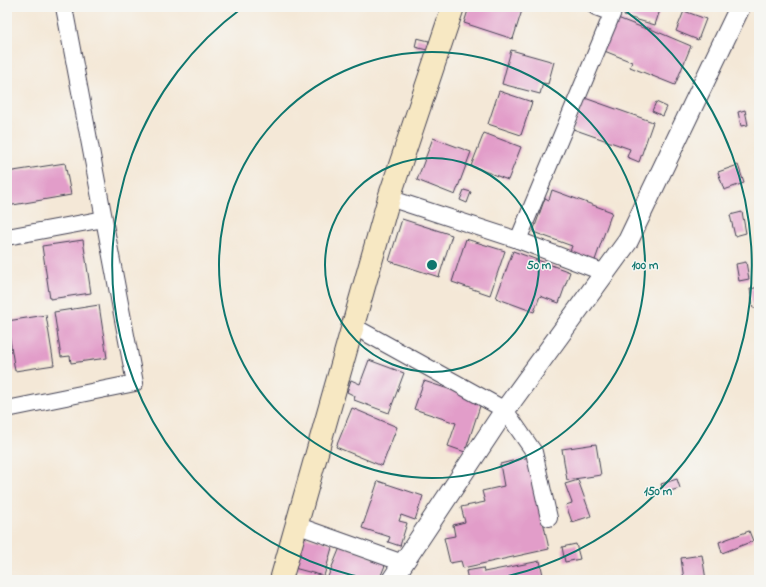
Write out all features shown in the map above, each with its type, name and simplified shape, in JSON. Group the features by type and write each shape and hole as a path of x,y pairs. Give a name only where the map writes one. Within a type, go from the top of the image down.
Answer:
{"main road":[{"path":"281,580 389,198 453,7"}],"street":[{"path":"7,409 135,383 64,7"},
{"path":"518,240 613,10 596,7"},
{"path":"392,580 505,410 628,241 740,7"},
{"path":"389,198 518,240 605,273"},
{"path":"7,237 104,219"},
{"path":"353,326 505,410 534,452 549,518"},
{"path":"296,525 404,563"}],"building":[{"path":"469,7 523,7 513,39 464,23"},
{"path":"627,7 661,7 655,25 624,16"},
{"path":"684,11 706,19 698,40 676,31"},
{"path":"615,17 646,29 646,27 691,46 675,85 630,67 632,62 602,50"},
{"path":"417,38 429,41 427,50 415,47"},
{"path":"511,50 554,62 548,84 543,83 540,94 502,84"},
{"path":"499,91 532,102 521,135 488,124"},
{"path":"582,97 653,122 639,162 627,157 630,149 573,129 580,110"},
{"path":"656,102 667,107 663,116 652,111"},
{"path":"745,110 748,125 741,126 738,112"},
{"path":"484,133 521,147 508,180 471,166"},
{"path":"433,138 471,152 455,195 417,180"},
{"path":"65,163 71,195 7,206 7,172"},
{"path":"738,165 744,183 724,190 718,172"},
{"path":"464,190 471,192 467,203 460,200"},
{"path":"552,190 612,212 594,263 569,254 572,246 533,232 545,198 549,200"},
{"path":"742,212 746,233 735,236 730,215"},
{"path":"402,219 452,235 439,277 389,261"},
{"path":"466,239 505,251 490,295 452,282"},
{"path":"83,240 91,293 50,299 42,246"},
{"path":"513,251 570,272 559,303 540,296 534,312 496,298"},
{"path":"746,262 749,279 739,281 736,264"},
{"path":"759,287 759,307 753,308 750,289"},
{"path":"99,305 107,358 71,363 70,356 61,357 54,312"},
{"path":"46,315 54,365 15,371 7,321"},
{"path":"369,360 404,373 389,413 354,400 355,396 347,392 351,380 360,384"},
{"path":"424,381 482,400 465,452 448,446 456,423 414,409"},
{"path":"352,408 397,427 382,466 336,447"},
{"path":"596,444 601,475 567,480 562,449"},
{"path":"529,457 549,549 463,568 461,561 450,563 444,538 455,536 453,525 465,522 461,507 485,502 482,491 504,486 500,464"},
{"path":"677,479 680,488 664,493 661,484"},
{"path":"578,480 591,516 572,522 566,505 572,503 565,484"},
{"path":"378,481 423,496 415,520 401,515 399,521 407,523 400,546 388,542 390,537 362,528"},
{"path":"749,531 753,541 722,553 719,542"},
{"path":"303,536 333,544 324,576 294,568"},
{"path":"576,544 580,559 565,562 562,547"},
{"path":"341,545 386,563 379,580 327,579"},
{"path":"702,555 706,580 684,580 681,558"},
{"path":"540,561 544,580 468,580 466,571 483,568 484,572"}]}
